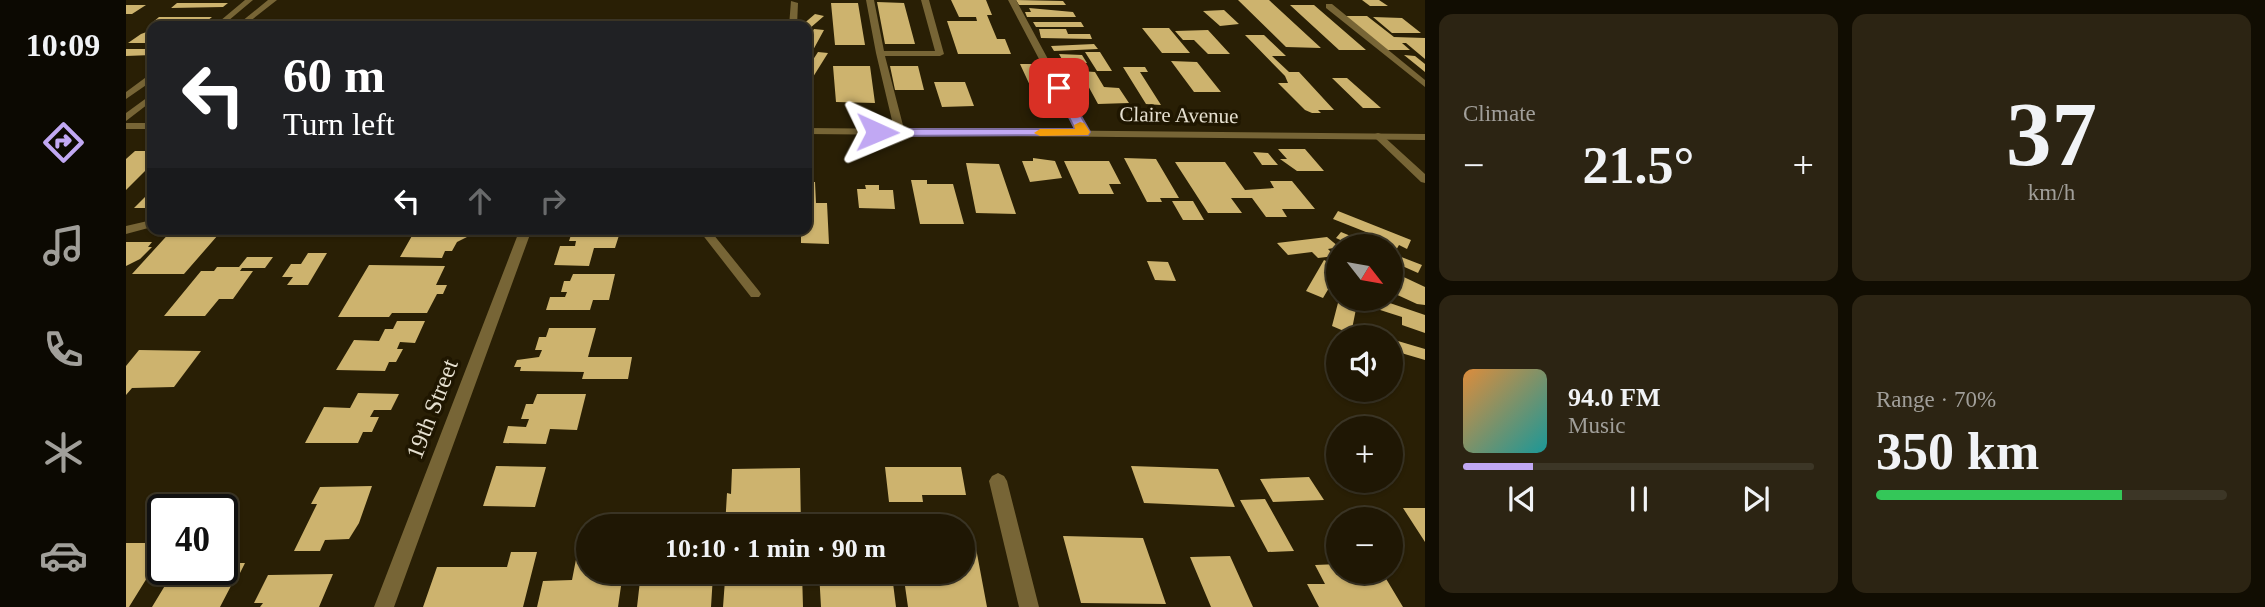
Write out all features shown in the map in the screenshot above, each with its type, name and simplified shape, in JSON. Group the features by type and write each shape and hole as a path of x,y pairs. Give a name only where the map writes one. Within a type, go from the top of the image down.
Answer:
{"street":[{"path":"126,126 147,126"},
{"name":"Claire Avenue","path":"812,131 1425,137"},
{"name":"19th Street","path":"384,607 524,235"},
{"path":"998,481 1029,607"}],"lane":[{"path":"224,21 249,0"},
{"path":"246,21 273,0"},
{"path":"870,0 900,133"},
{"path":"880,53 940,54 925,0"},
{"path":"1012,0 1083,132"},
{"path":"793,21 794,3"},
{"path":"1329,6 1425,84"},
{"path":"126,96 147,81"},
{"path":"126,118 147,101"},
{"path":"1378,136 1425,180"},
{"path":"126,230 147,225"},
{"path":"708,235 755,294"}],"building":[{"path":"951,0 986,0 992,15 987,15 997,39 1005,39 1011,54 958,54 947,21 977,21 976,17 959,17"},
{"path":"1016,0 1063,1 1066,5 1019,5"},
{"path":"1238,0 1269,0 1321,48 1286,47"},
{"path":"1362,0 1379,0 1388,6 1370,6"},
{"path":"877,2 904,3 915,44 885,44"},
{"path":"177,3 228,3 223,7 171,8"},
{"path":"831,3 858,3 865,45 835,45"},
{"path":"126,5 146,5 132,14 126,14"},
{"path":"1290,5 1314,5 1366,50 1339,50"},
{"path":"1029,8 1073,12 1076,17 1027,17 1025,12 1031,12"},
{"path":"1224,10 1239,24 1220,26 1203,11"},
{"path":"815,14 824,16 812,26 812,21 807,21"},
{"path":"1344,16 1367,16 1394,37 1425,38 1425,59 1406,43 1402,43 1410,50 1383,50"},
{"path":"159,17 212,17 207,21 154,21"},
{"path":"1373,17 1402,18 1421,33 1392,33"},
{"path":"1033,22 1081,22 1084,27 1036,27"},
{"path":"1142,28 1169,28 1190,53 1162,53"},
{"path":"814,29 824,30 812,52"},
{"path":"1039,29 1066,29 1068,34 1090,34 1092,39 1041,38"},
{"path":"1208,30 1230,54 1208,54 1194,40 1183,40 1175,31"},
{"path":"147,32 147,43 128,43"},
{"path":"1245,35 1264,35 1286,56 1272,56 1289,72 1299,72 1334,110 1318,110 1321,113 1312,113 1305,110 1278,83 1288,83 1285,76"},
{"path":"1094,44 1098,49 1054,51 1051,46"},
{"path":"126,49 147,49 147,55 126,56"},
{"path":"818,52 828,53 813,77 812,61"},
{"path":"1085,52 1100,52 1112,71 1097,71"},
{"path":"1059,54 1082,55 1087,63 1064,63"},
{"path":"1404,55 1415,56 1425,64 1425,72"},
{"path":"1171,61 1197,62 1221,92 1194,92"},
{"path":"1020,64 1032,64 1046,92 1033,92"},
{"path":"833,66 870,66 875,103 836,102"},
{"path":"890,66 918,66 924,90 895,90"},
{"path":"1123,67 1145,67 1148,72 1140,72 1161,105 1146,104"},
{"path":"1080,71 1095,72 1104,87 1119,88 1129,103 1098,104"},
{"path":"1332,78 1347,78 1381,108 1363,108"},
{"path":"934,82 965,82 974,106 942,107"},
{"path":"1278,149 1305,149 1324,171 1297,171 1280,159 1287,159"},
{"path":"135,151 147,151 147,169 126,190 126,159"},
{"path":"1253,152 1268,153 1278,165 1262,165"},
{"path":"1033,158 1055,161 1062,178 1030,182 1022,161 1033,161"},
{"path":"1124,158 1156,159 1179,198 1160,198 1162,202 1147,202"},
{"path":"1064,161 1109,161 1121,184 1109,184 1114,194 1079,194"},
{"path":"1175,162 1225,162 1245,190 1274,188 1270,181 1292,181 1315,209 1282,209 1287,217 1266,217 1252,198 1231,198 1242,213 1208,213"},
{"path":"966,163 999,164 1016,214 976,213"},
{"path":"911,180 927,180 927,184 953,184 964,224 920,224"},
{"path":"812,182 815,182 816,203 827,203 829,244 801,243 801,235 812,235"},
{"path":"865,185 879,185 879,190 893,190 895,209 859,208 857,189 866,189"},
{"path":"147,195 147,208 134,208"},
{"path":"1172,201 1193,201 1204,220 1183,220"},
{"path":"1338,211 1396,234 1371,234 1333,219"},
{"path":"168,235 218,235 184,274 132,274"},
{"path":"412,235 468,235 457,242 452,251 445,251 442,258 400,257"},
{"path":"571,235 619,235 615,248 594,248 589,266 554,265 560,246 575,246 576,241 569,241"},
{"path":"1326,237 1326,257 1318,258 1312,252 1288,255 1277,243"},
{"path":"1404,237 1411,240 1407,249 1404,248"},
{"path":"126,242 152,242 148,247 152,247 140,259 126,266"},
{"path":"308,253 327,253 308,285 287,285 293,277 282,277 291,264 301,264"},
{"path":"247,257 273,257 265,268 242,268 240,271 253,271 233,299 219,299 205,316 164,316 201,271 214,271 217,267 239,267"},
{"path":"1404,258 1422,265 1418,273 1404,267"},
{"path":"1324,260 1326,261 1326,293 1323,298 1306,291"},
{"path":"1147,261 1168,262 1176,281 1155,280"},
{"path":"369,265 445,266 436,285 447,285 443,294 437,294 427,313 392,313 389,317 338,317"},
{"path":"573,274 615,274 609,300 593,300 590,310 546,310 550,297 565,297 567,292 561,292 564,281 570,281"},
{"path":"1404,277 1425,287 1425,305 1404,298"},
{"path":"1404,308 1425,315 1425,333 1402,325 1402,317 1386,312 1404,312"},
{"path":"1336,312 1355,312 1353,325 1332,325"},
{"path":"397,321 425,321 415,343 400,342 397,349 403,349 396,362 389,362 385,371 336,370 354,340 379,341 385,329 393,329"},
{"path":"549,328 596,328 588,357 632,357 628,379 582,379 584,372 520,371 521,367 514,367 517,360 539,357 542,350 535,350 539,337 546,337"},
{"path":"1403,343 1425,349 1425,360 1403,354"},
{"path":"139,350 201,351 174,387 132,388 126,395 126,366"},
{"path":"358,393 399,394 391,410 374,410 370,417 379,417 372,432 363,432 358,443 305,443 324,407 350,408"},
{"path":"537,394 586,394 577,430 550,429 546,444 503,443 508,426 526,427 529,419 521,419 526,404 533,404"},
{"path":"496,466 546,467 535,507 483,506"},
{"path":"1131,466 1218,469 1235,507 1144,503"},
{"path":"885,467 961,467 966,495 922,495 923,502 889,502"},
{"path":"800,468 801,514 726,514 727,493 731,494 732,469"},
{"path":"1309,477 1324,500 1273,502 1260,479"},
{"path":"372,486 359,523 349,539 325,540 320,551 294,551 317,504 311,504 320,487"},
{"path":"1265,499 1294,551 1268,552 1240,500"},
{"path":"1403,508 1425,508 1425,542"},
{"path":"1063,536 1143,538 1166,604 1081,603"},
{"path":"126,543 147,543 147,578 129,607 126,607"},
{"path":"975,543 987,607 908,607 905,584 975,584"},
{"path":"511,552 537,552 523,607 423,607 437,567 507,567"},
{"path":"1230,556 1253,607 1211,607 1190,557"},
{"path":"576,559 576,584 621,584 618,607 537,607 543,581 572,580"},
{"path":"238,563 245,563 238,577"},
{"path":"1315,565 1326,565 1326,584 1389,584 1403,607 1319,607 1307,584 1325,584"},
{"path":"333,574 319,607 260,607 263,603 254,603 268,575"},
{"path":"640,584 712,584 711,607 637,607"},
{"path":"725,584 802,584 803,607 723,607"},
{"path":"820,584 893,584 896,607 821,607"},
{"path":"165,585 231,585 220,607 152,607"}],"slow traffic":[{"path":"1040,133 1083,132 1080,125"}],"route":[{"path":"877,132 1083,132 1059,88"}]}
